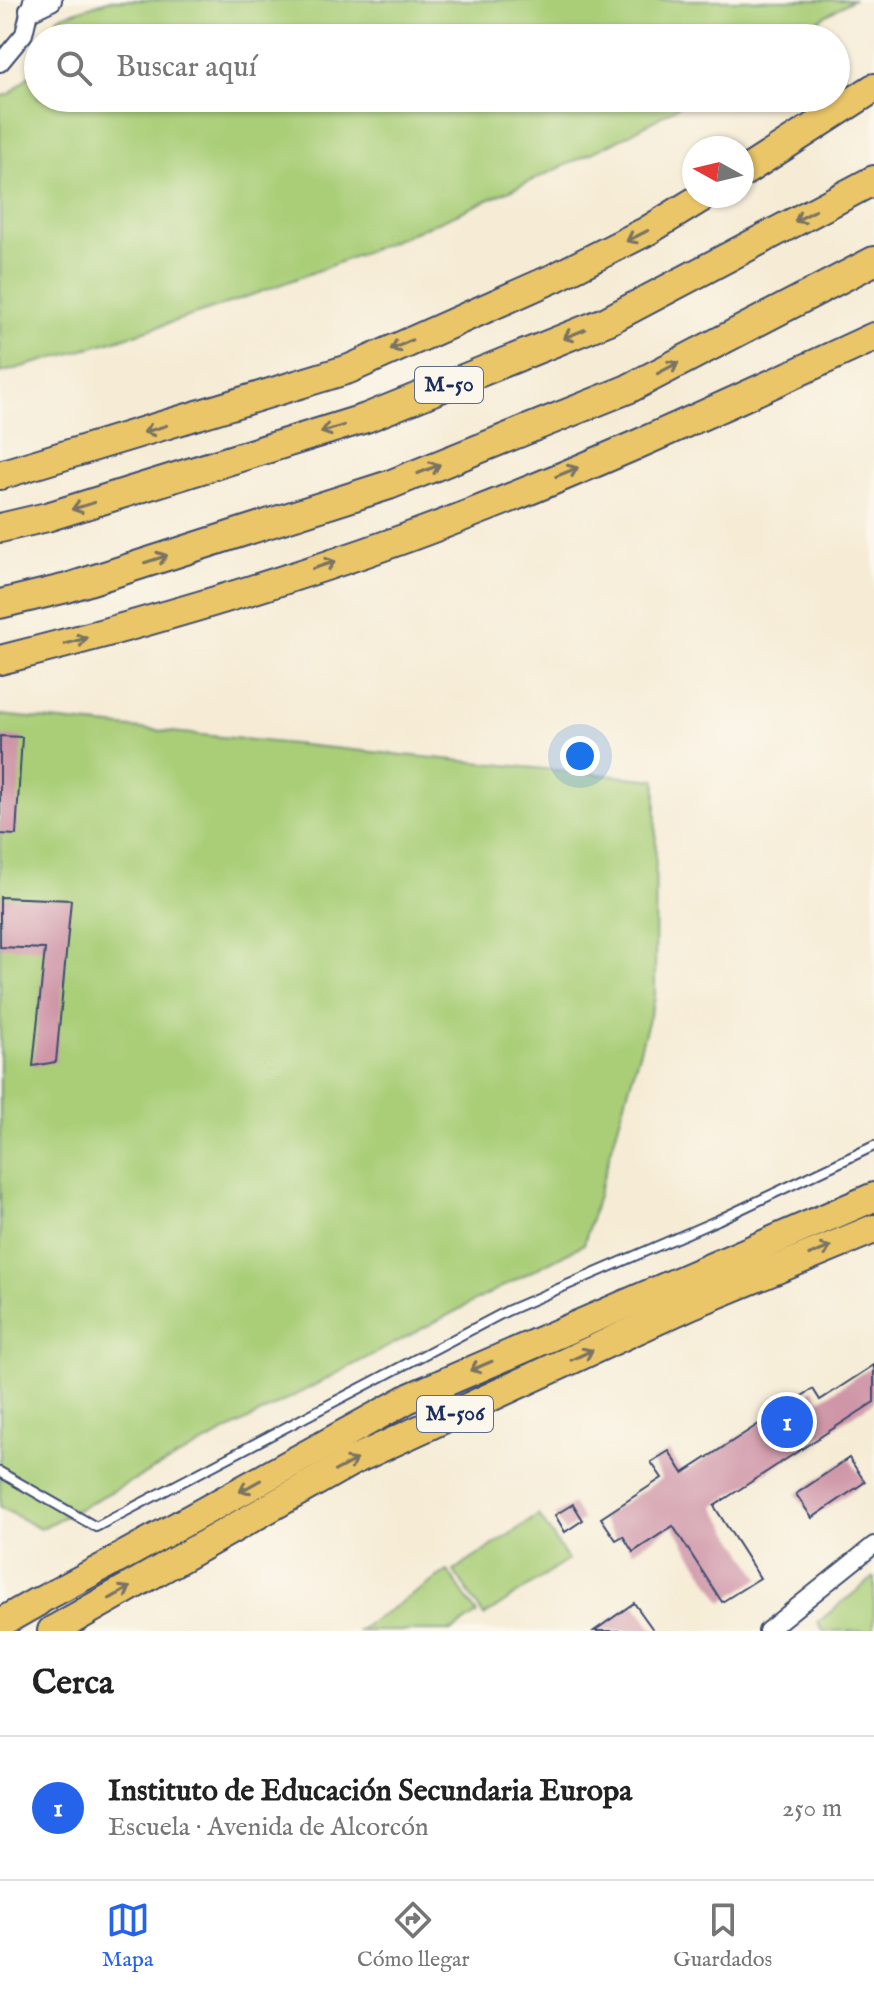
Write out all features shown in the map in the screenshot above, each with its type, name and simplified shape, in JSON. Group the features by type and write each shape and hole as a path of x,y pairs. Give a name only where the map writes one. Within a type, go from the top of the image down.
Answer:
{"highway":[{"path":"850,103 874,88"},
{"path":"754,165 837,112"},
{"name":"M-50","path":"0,528 366,418 607,321 874,180"},
{"path":"0,475 349,369 554,278 647,231 684,208"},
{"path":"0,604 67,588 389,485 628,389 874,261"},
{"path":"0,660 243,592 407,538 650,438 874,337"},
{"name":"M-506","path":"116,1560 411,1397 874,1197"},
{"name":"M-506","path":"52,1631 352,1461 690,1305 874,1229"},
{"name":"M-506","path":"0,1621 37,1602"}],"main road":[{"name":"M-506","path":"37,1602 116,1560"}],"street":[{"path":"31,5 51,0"},
{"path":"0,63 24,34"},
{"path":"777,1628 874,1545"}],"lane":[{"path":"0,1472 96,1527 507,1311 718,1220 874,1146"}],"green space":[{"path":"111,0 852,0 812,24 55,24 58,17"},
{"path":"24,80 24,112 668,112 578,159 384,245 194,315 0,373 0,97 10,94"},
{"path":"0,715 656,780 655,998 584,1244 40,1529 0,1507"},
{"path":"539,1515 568,1560 484,1616 454,1571"},
{"path":"448,1571 477,1614 452,1631 358,1631"},
{"path":"874,1577 874,1631 823,1631 818,1622"}],"building":[{"path":"0,736 22,737 16,835 0,834"},
{"path":"0,897 71,900 56,1062 33,1066 45,949 0,947"},
{"path":"874,1365 874,1402 714,1506 760,1578 722,1602 673,1526 633,1552 623,1536 616,1540 601,1518 662,1478 651,1462 669,1451 683,1473 813,1389 820,1400"},
{"path":"849,1458 865,1482 812,1518 796,1494"},
{"path":"573,1504 583,1520 565,1532 555,1515"},
{"path":"634,1603 654,1631 594,1631"}],"place":[{"name":"Instituto de Educación Secundaria Europa","path":"787,1422"}]}
